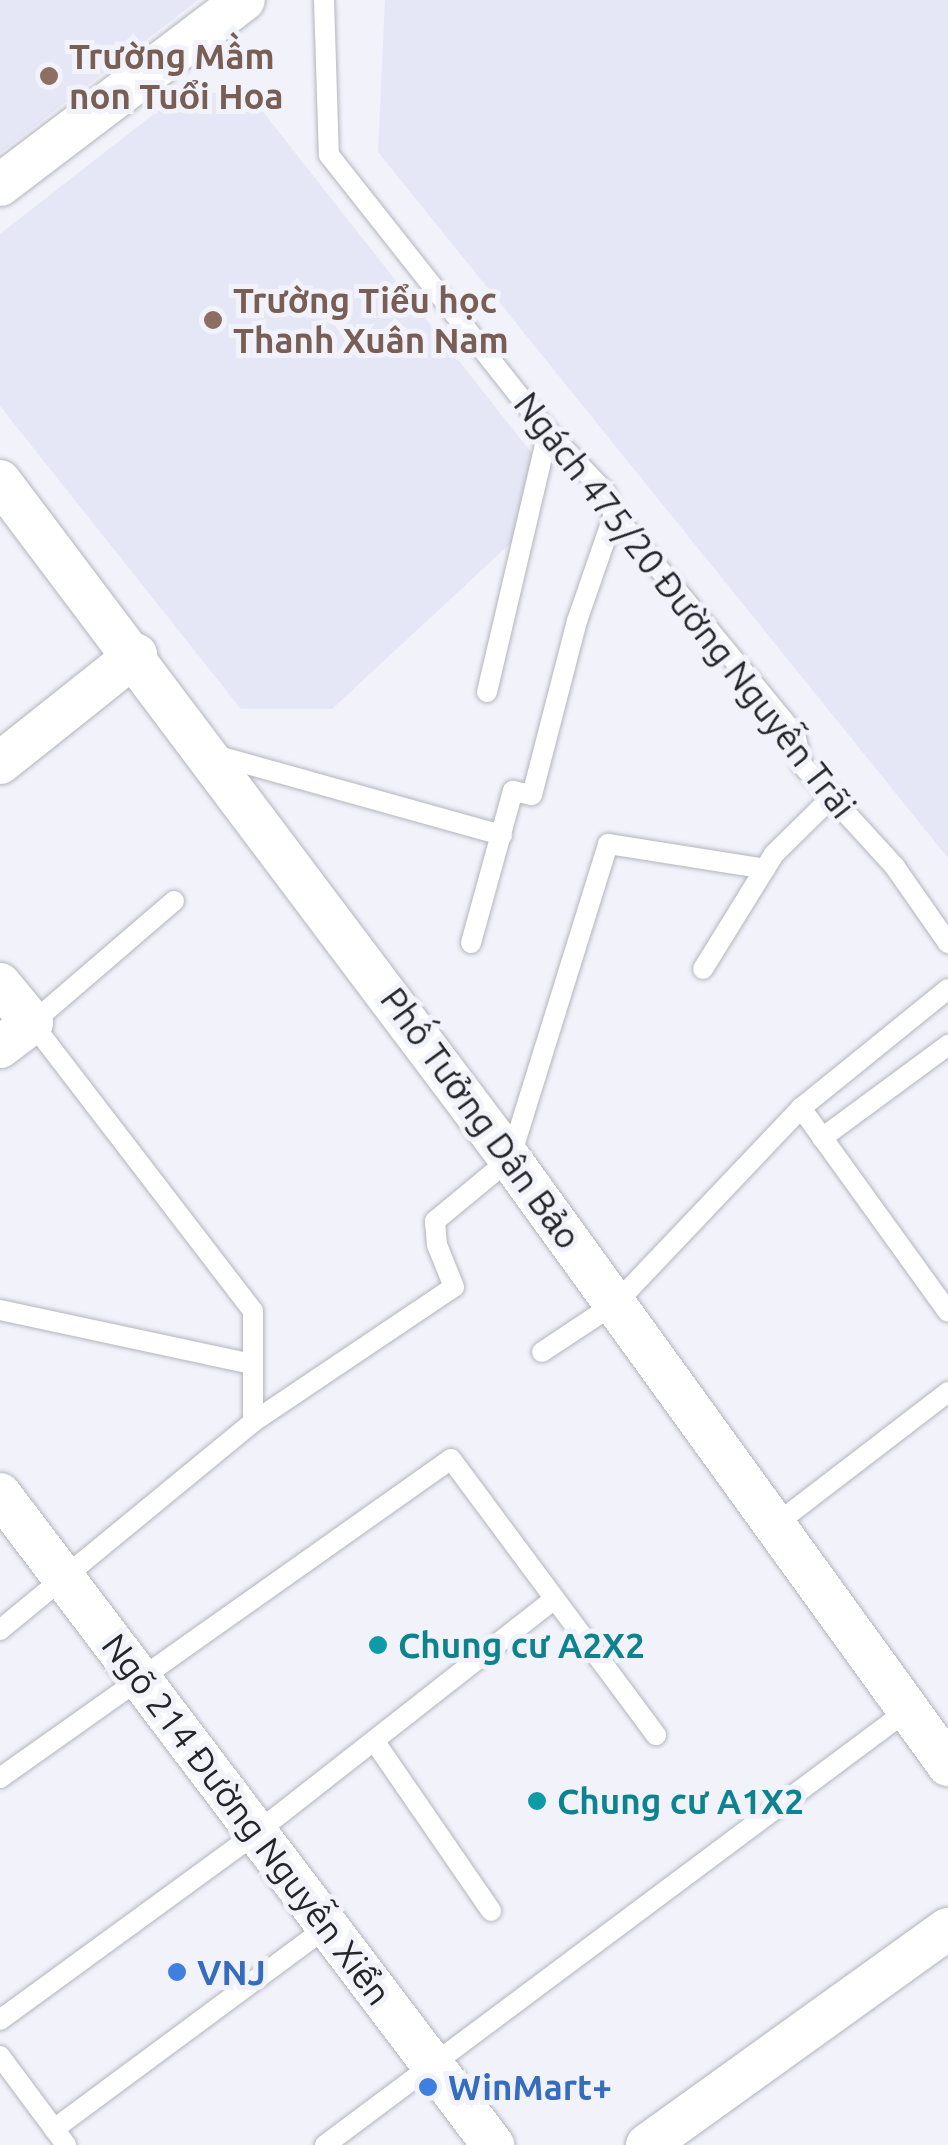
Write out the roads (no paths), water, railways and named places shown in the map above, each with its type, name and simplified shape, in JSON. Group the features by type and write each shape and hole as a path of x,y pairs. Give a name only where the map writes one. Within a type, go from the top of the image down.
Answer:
{"street":[{"path":"0,185 244,0"},
{"name":"Phố Tưởng Dân Bảo","path":"0,481 212,754 616,1303 948,1766"},
{"path":"0,762 136,655"},
{"path":"0,984 16,1035"},
{"name":"Ngõ 214 Đường Nguyễn Xiển","path":"0,1494 493,2145"},
{"path":"647,2145 948,1929"}],"lane":[{"name":"Ngách 475/20 Đường Nguyễn Trãi","path":"324,0 329,155 548,432 605,492 614,514 795,734 802,764 895,867 948,943"},
{"path":"487,692 548,432"},
{"path":"471,942 513,791 532,794 577,621 614,514"},
{"path":"212,754 502,835"},
{"path":"703,968 765,869 833,796"},
{"path":"0,1630 254,1422 454,1287 436,1245 435,1221 510,1159 608,844 765,869"},
{"path":"174,901 16,1035 253,1311 254,1422"},
{"path":"542,1352 616,1303 801,1108 948,990"},
{"path":"822,1138 948,1046"},
{"path":"801,1108 948,1312"},
{"path":"0,1310 251,1364"},
{"path":"776,1524 948,1392"},
{"path":"0,1778 140,1674 451,1459 551,1602 656,1735"},
{"path":"0,2020 375,1742 551,1602"},
{"path":"325,2145 909,1709"},
{"path":"375,1742 491,1911"},
{"path":"0,2056 60,2137 327,1927"}],"place":[{"name":"Trường Mầm non Tuổi Hoa","path":"49,76"},
{"name":"Trường Tiểu học Thanh Xuân Nam","path":"213,320"},
{"name":"Chung cư A2X2","path":"378,1645"},
{"name":"Chung cư A1X2","path":"537,1801"},
{"name":"VNJ","path":"177,1972"},
{"name":"WinMart+","path":"428,2087"}]}
